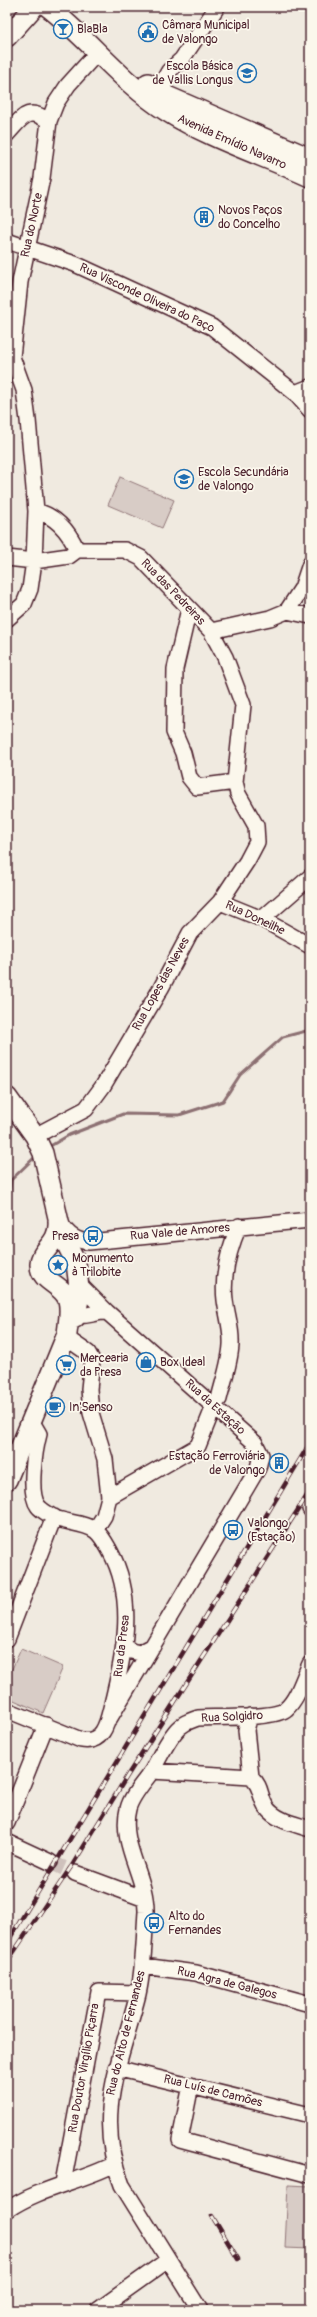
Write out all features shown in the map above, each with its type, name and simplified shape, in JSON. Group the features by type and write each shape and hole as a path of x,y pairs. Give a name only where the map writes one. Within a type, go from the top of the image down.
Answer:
{"main road":[{"path":"7,26 23,7"},
{"path":"7,36 34,7"},
{"name":"Avenida Emídio Navarro","path":"48,7 97,53 160,99 186,122 310,177"},
{"name":"Avenida Emídio Navarro","path":"67,7 136,73 160,99 310,158"},
{"path":"7,1097 35,1136 43,1153 58,1221 58,1235 70,1260 69,1306 82,1319 32,1422 7,1480"},
{"path":"7,1118 35,1136"}],"street":[{"path":"160,99 165,78 169,71 182,59 218,7"},
{"name":"Rua do Norte","path":"7,134 23,116 37,112 48,105 97,53"},
{"name":"Rua do Norte","path":"7,619 24,604 30,589 34,561 36,512 24,390 11,366 19,290 42,178 50,121 56,103 68,85"},
{"path":"37,112 50,121"},
{"name":"Rua Visconde Oliveira do Paço","path":"7,241 75,264 212,327 295,393 310,410"},
{"path":"295,393 310,387"},
{"path":"36,512 48,514 60,524 72,538 77,550"},
{"name":"Rua das Pedreiras","path":"7,558 34,561 69,556 77,550 125,550 141,558 211,631 270,618 287,611"},
{"path":"310,564 302,588 287,611 310,616"},
{"path":"189,609 175,669 174,732 183,753 189,777 197,787 235,782"},
{"name":"Rua Lopes das Neves","path":"35,1136 86,1109 103,1086 157,995 190,933 220,902 247,861 257,842 256,826 238,794 235,782 243,705 225,657 211,631"},
{"path":"262,919 310,877"},
{"name":"Rua Doneilhe","path":"220,902 262,919 310,946"},
{"name":"Rua Vale de Amores","path":"70,1260 239,1226 310,1220"},
{"path":"58,1221 70,1235 70,1260"},
{"path":"109,1497 198,1446 214,1406 219,1399 231,1346 231,1323 225,1300 226,1266 230,1248 239,1226"},
{"name":"Rua da Estação","path":"70,1260 82,1319 214,1406 255,1443 261,1455 258,1468 108,1721"},
{"path":"32,1422 39,1434 33,1457 35,1496 38,1506 54,1517 95,1530 104,1516 109,1497 106,1459 91,1413 89,1389 92,1360 88,1353 82,1319"},
{"path":"7,1639 54,1517"},
{"name":"Rua da Presa","path":"7,1710 81,1740 90,1742 100,1737 108,1721 124,1645 127,1613 124,1587 114,1559 104,1540 95,1530"},
{"path":"124,1645 131,1651 140,1653 153,1646"},
{"name":"Rua Solgidro","path":"145,1899 141,1878 130,1847 125,1822 129,1807 175,1732 186,1722 198,1718 271,1715 285,1711 296,1697 310,1664"},
{"path":"250,1716 246,1730 250,1777"},
{"path":"7,1823 46,1725"},
{"path":"152,1770 250,1777 259,1784 266,1806 274,1816 310,1829"},
{"path":"7,1842 50,1862"},
{"path":"76,1873 145,1899"},
{"name":"Rua do Alto de Fernandes","path":"145,1899 142,1966 138,1993 116,2068 109,2101 109,2134 114,2165 122,2185 200,2310"},
{"name":"Rua Agra de Galegos","path":"142,1966 196,1973 310,2004"},
{"name":"Rua Doutor Virgílio Piçarra","path":"63,2183 98,1992 138,1993"},
{"name":"Rua Luís de Camões","path":"116,2068 310,2115"},
{"path":"191,2085 180,2140 310,2175"},
{"path":"7,2210 63,2183 97,2173 114,2165"},
{"path":"98,2310 168,2260"}],"shaded area":[{"path":"120,477 174,500 162,528 108,505"},
{"path":"58,1259 62,1261 64,1265 62,1269 58,1271 54,1269 52,1265 54,1261"},
{"path":"21,1649 63,1667 43,1713 7,1697 7,1680"},
{"path":"288,2185 310,2186 310,2249 285,2248"}],"waterway":[{"path":"52,1145 69,1135 123,1114 179,1115 223,1101 240,1075 283,1037 310,1030"},
{"path":"7,1216 11,1180 36,1156"}],"tunnel":[{"path":"50,1862 75,1873"}],"railway":[{"path":"7,1943 310,1443"},
{"path":"7,1962 73,1864 129,1773 310,1491"},
{"path":"212,2216 238,2259"}],"place":[{"name":"BlaBla","path":"63,29"},
{"name":"Câmara Municipal de Valongo","path":"148,32"},
{"name":"Escola Básica de Vallis Longus","path":"247,73"},
{"name":"Novos Paços do Concelho","path":"204,217"},
{"name":"Escola Secundária de Valongo","path":"184,479"},
{"name":"Presa","path":"93,1236"},
{"name":"Monumento à Trilobite","path":"58,1265"},
{"name":"Box Ideal","path":"146,1362"},
{"name":"Mercearia da Presa","path":"66,1365"},
{"name":"In'Senso","path":"55,1407"},
{"name":"Estação Ferroviária de Valongo","path":"279,1463"},
{"name":"Valongo (Estação)","path":"233,1530"},
{"name":"Alto do Fernandes","path":"154,1923"}]}
